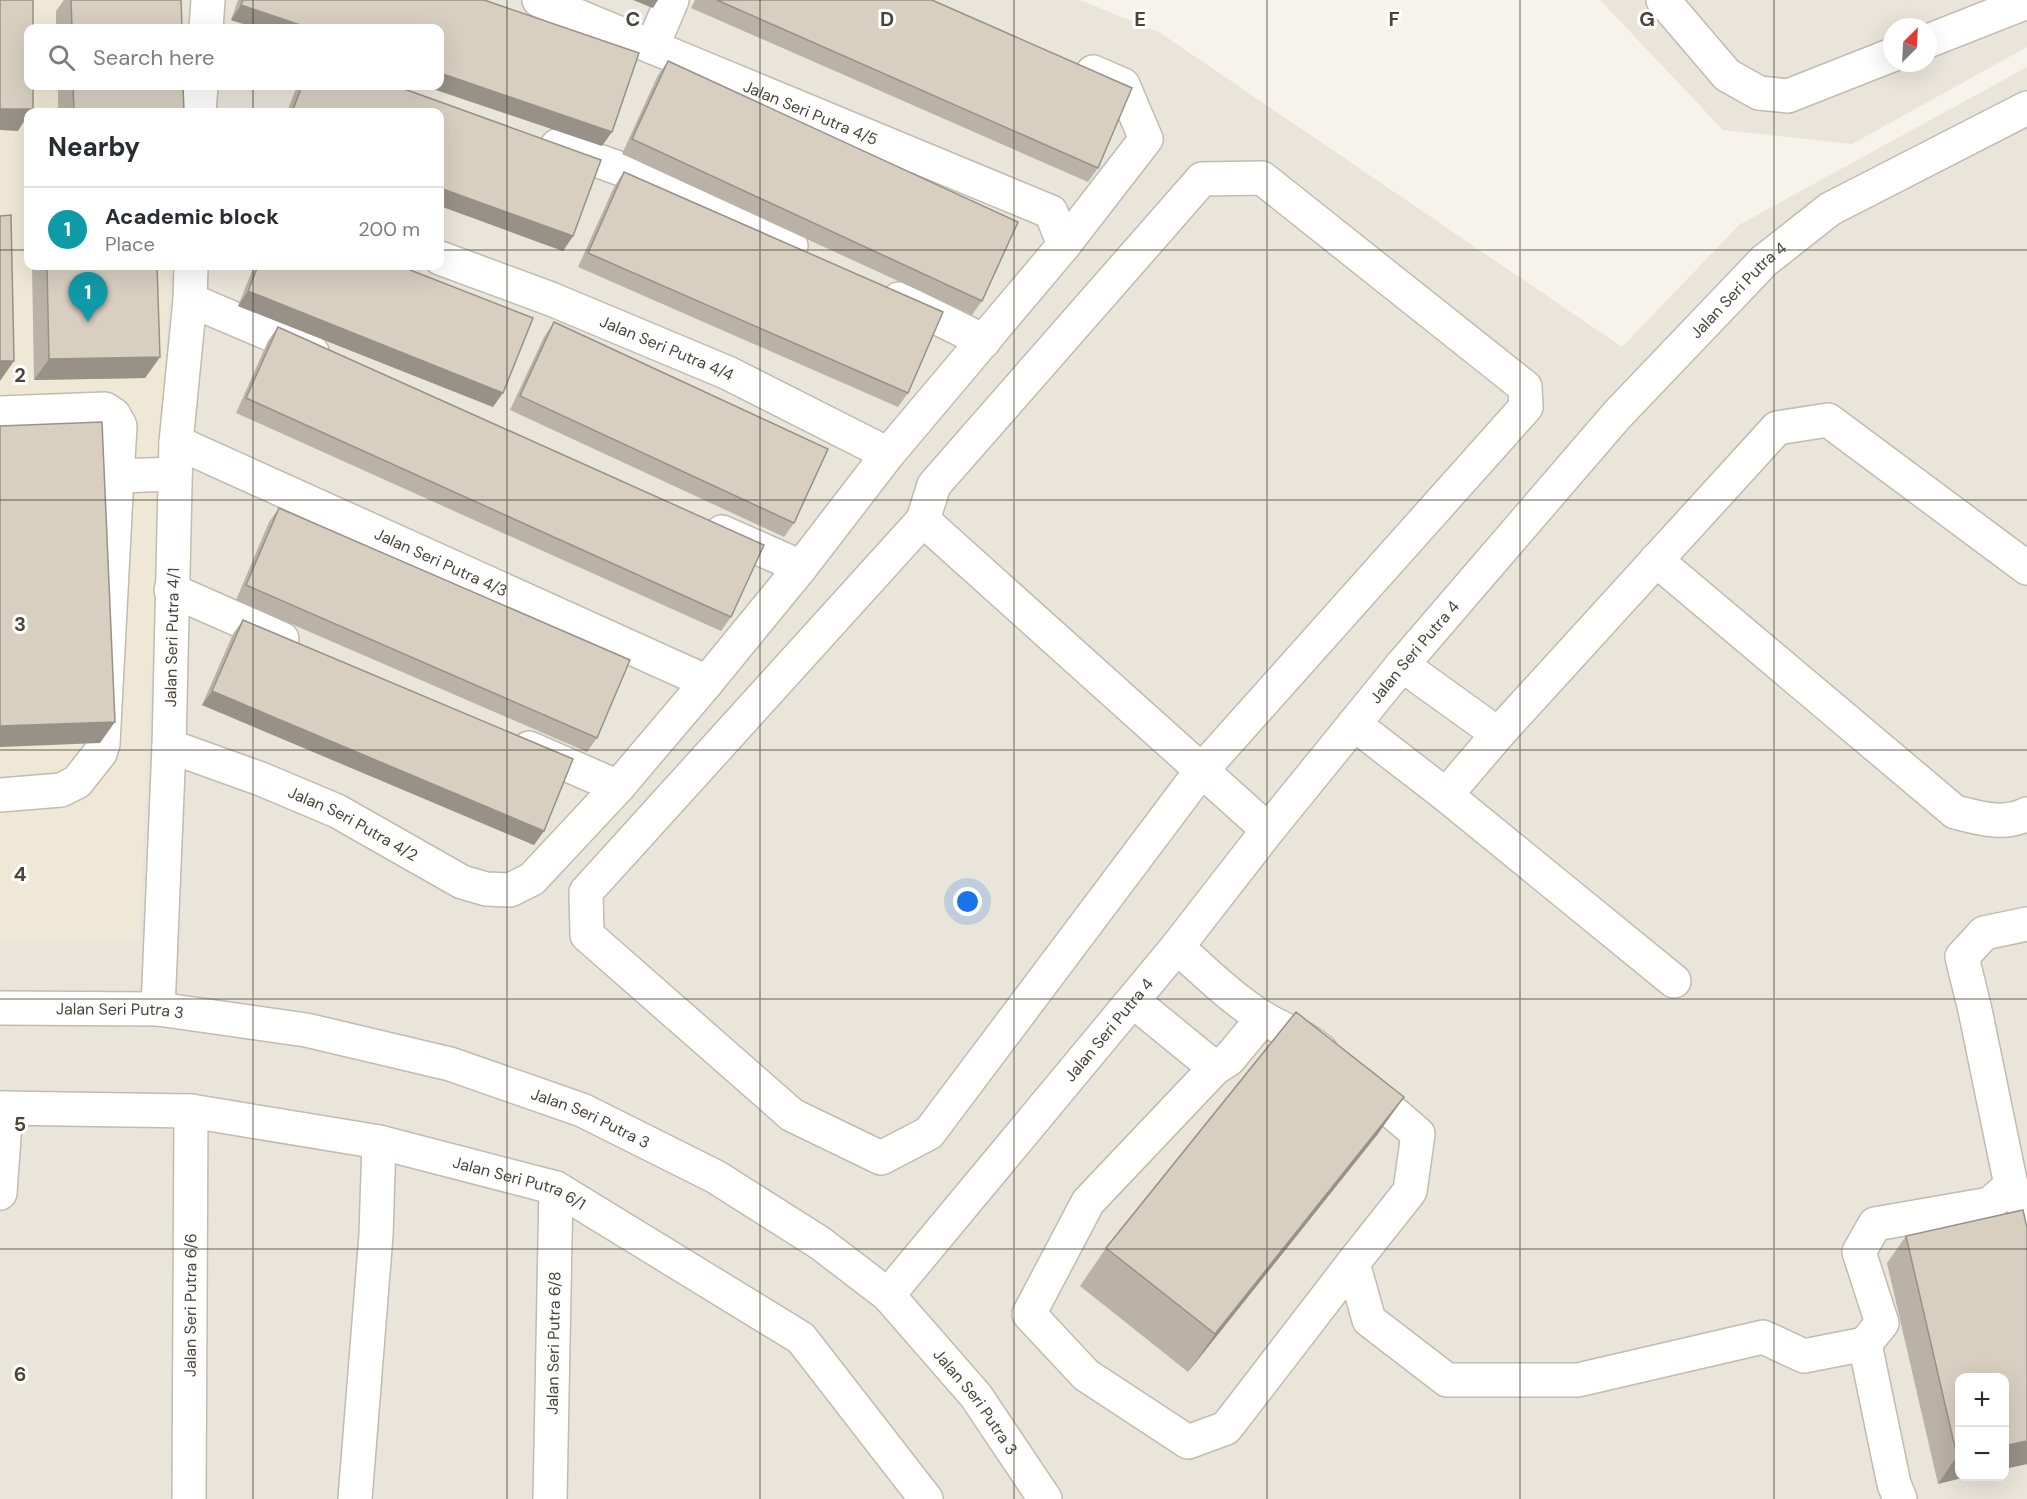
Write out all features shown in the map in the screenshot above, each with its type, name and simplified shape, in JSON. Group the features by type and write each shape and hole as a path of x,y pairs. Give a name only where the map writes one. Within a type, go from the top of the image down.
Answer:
{"street":[{"name":"Jalan Seri Putra 4/5","path":"538,0 1050,212 1064,245"},
{"path":"652,47 672,0"},
{"path":"1937,37 2027,2"},
{"path":"1678,4 1727,75 1759,93 1788,96 1883,59"},
{"path":"498,734 618,787 801,567 888,454 1064,245 1146,139 1123,85 1069,62"},
{"path":"199,108 201,90"},
{"name":"Jalan Seri Putra 4","path":"888,1295 1133,1001 1402,665 1617,415 1764,261 1830,209 2027,108"},
{"path":"533,138 621,169 817,259"},
{"path":"1262,178 1525,387 1526,407 1201,771 929,1133 881,1158 792,1115 587,935 586,892 923,520 934,485 1202,179 1262,178"},
{"name":"Jalan Seri Putra 4/4","path":"444,259 551,299 728,374 888,454"},
{"name":"Jalan Seri Putra 4/1","path":"158,1009 169,746 176,442 191,270"},
{"path":"869,284 984,340"},
{"path":"190,300 342,365"},
{"path":"0,413 105,410 114,415 120,426 103,744 100,753 77,782 61,789 0,795"},
{"path":"1446,795 1498,734 1777,428 1828,420 2027,568"},
{"name":"Jalan Seri Putra 4/3","path":"176,442 706,682"},
{"path":"117,476 175,474"},
{"path":"692,518 801,567"},
{"path":"923,520 1268,830"},
{"path":"1656,560 1955,812 1985,820 2016,820 2027,814"},
{"path":"171,590 313,652"},
{"path":"1402,665 1498,734"},
{"path":"1354,724 1446,795 1674,981"},
{"name":"Jalan Seri Putra 4/2","path":"169,746 261,779 337,811 462,882 486,889 510,890 532,879 618,787"},
{"path":"1353,1263 1369,1320 1447,1380 1578,1380 1763,1336 1804,1356 1865,1344 1882,1323 1859,1252 1875,1224 2019,1199 1962,957 1984,933 2027,924"},
{"path":"1177,947 1239,1002 1263,1018 1313,1044 1418,1134 1410,1191 1226,1428 1188,1442 1086,1375 1029,1314 1088,1202 1215,1068 1229,1059 1263,1018"},
{"path":"1133,1001 1215,1068"},
{"name":"Jalan Seri Putra 3","path":"0,1008 158,1009 306,1030 450,1064 582,1110 716,1177 820,1243 888,1295 976,1396 1045,1499"},
{"path":"0,1193 3,1108"},
{"name":"Jalan Seri Putra 6/1","path":"3,1108 191,1112 379,1142 556,1188 801,1338 926,1499"},
{"name":"Jalan Seri Putra 6/6","path":"189,1499 191,1112"},
{"path":"355,1499 376,1235 379,1142"},
{"name":"Jalan Seri Putra 6/8","path":"550,1499 556,1188"},
{"path":"1865,1344 1894,1484 1900,1499"}],"shaded area":[{"path":"0,0 1080,0 1159,32 1622,347 1739,225 2027,67 2027,1499 0,1499"},
{"path":"0,0 158,0 176,24 24,24 24,90 177,90 177,108 24,108 24,270 170,270 139,941 0,941"},
{"path":"1600,0 2027,0 2027,47 1852,144 1723,130"}],"building":[{"path":"0,0 33,0 33,24 24,24 24,90 33,90 33,108 0,109"},
{"path":"71,0 181,0 182,24 72,24"},
{"path":"243,0 484,0 639,53 612,132 444,74 444,24 297,24 241,5"},
{"path":"717,0 932,0 1132,88 1098,168"},
{"path":"668,61 1018,222 982,301 632,139"},
{"path":"73,90 183,90 184,108 74,108"},
{"path":"300,90 407,90 601,160 573,236 444,189 444,108 294,108"},
{"path":"624,172 943,312 908,393 588,253"},
{"path":"11,215 14,361 0,361 0,216"},
{"path":"47,270 157,270 160,357 49,359"},
{"path":"256,270 410,270 533,318 503,393 248,291"},
{"path":"554,322 828,449 794,523 520,396"},
{"path":"278,327 764,545 731,617 246,398"},
{"path":"102,422 115,722 0,726 0,426"},
{"path":"279,508 630,660 597,738 246,585"},
{"path":"243,620 573,759 544,831 212,691"},
{"path":"1296,1012 1404,1097 1215,1334 1106,1248"},
{"path":"2023,1210 2027,1228 2027,1441 2009,1445 2009,1373 1955,1373 1955,1447 1906,1236"}],"place":[{"name":"Academic block","path":"88,322"}]}
